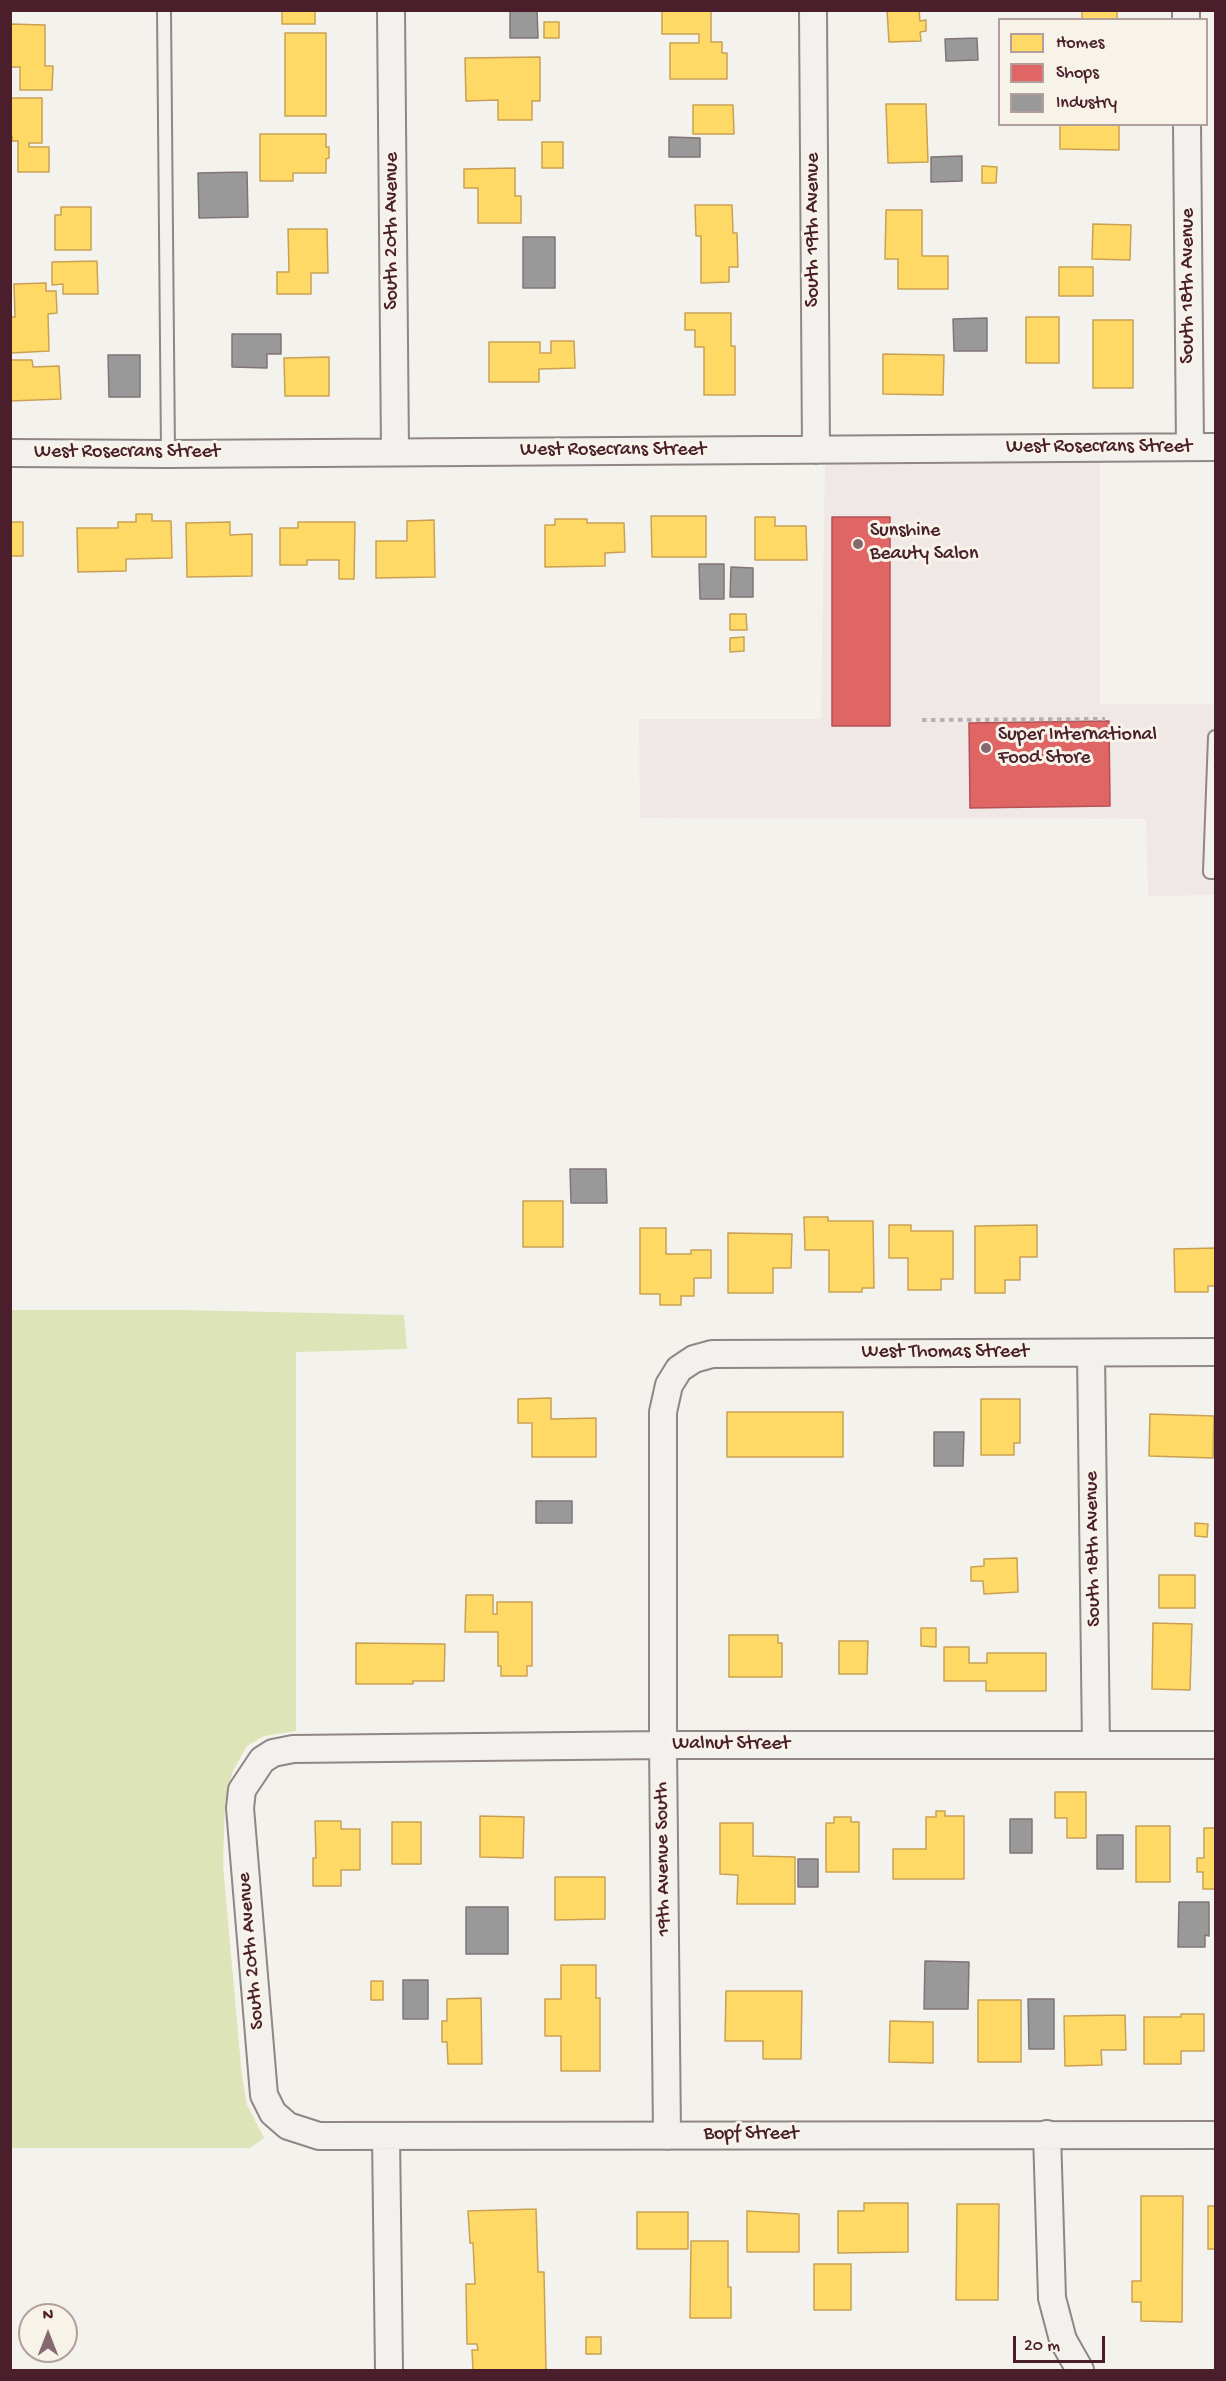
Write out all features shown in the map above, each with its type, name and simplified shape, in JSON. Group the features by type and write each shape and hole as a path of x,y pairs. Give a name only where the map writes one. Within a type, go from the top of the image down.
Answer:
{"street":[{"name":"South 20th Avenue","path":"391,10 395,452"},
{"name":"South 19th Avenue","path":"813,10 816,450"},
{"name":"South 18th Avenue","path":"1187,126 1190,447"},
{"name":"West Rosecrans Street","path":"10,453 1215,447"},
{"name":"West Thomas Street","path":"679,1369 694,1359 712,1354 1215,1352"},
{"name":"South 18th Avenue","path":"1091,1353 1096,1745"},
{"name":"19th Avenue South","path":"666,2136 663,1412 669,1385 679,1369"},
{"name":"Walnut Street","path":"254,1770 262,1760 273,1754 293,1749 663,1745 1215,1745"},
{"name":"South 20th Avenue","path":"254,1770 242,1790 240,1808 264,2095 273,2113 288,2127"},
{"name":"Bopf Street","path":"288,2127 319,2136 1215,2135"},
{"path":"1047,2134 1052,2298 1063,2340 1080,2370"},
{"path":"386,2136 389,2370"}],"lane":[{"path":"164,10 168,454"},
{"path":"1215,737 1210,872 1215,872"}],"path":[{"path":"922,720 1105,719"}],"shaded area":[{"path":"1100,459 1100,704 1215,704 1215,895 1148,896 1146,819 640,818 639,719 821,719 825,461"}],"green space":[{"path":"11,1310 184,1310 404,1315 407,1349 296,1352 296,1731 264,1736 247,1746 232,1773 225,1803 223,1866 242,2077 247,2105 264,2138 250,2148 11,2148"}],"building: Homes":[{"path":"282,10 315,10 315,24 282,24"},
{"path":"887,10 919,10 920,21 926,20 926,31 920,32 921,41 889,42"},
{"path":"1082,10 1117,10 1117,18 1082,18"},
{"path":"662,11 711,11 711,42 722,42 722,53 727,53 727,79 670,79 670,43 699,43 699,34 662,34"},
{"path":"544,22 559,22 559,38 544,38"},
{"path":"10,24 45,25 45,66 53,66 52,90 20,90 20,67 10,67"},
{"path":"285,33 326,33 326,116 285,116"},
{"path":"540,57 540,101 532,101 532,120 498,120 498,100 466,101 465,58"},
{"path":"10,98 42,98 42,143 29,143 29,147 49,147 49,172 18,172 18,141 12,141 12,136 10,136"},
{"path":"886,104 926,104 928,162 888,163"},
{"path":"693,105 733,105 734,134 693,134"},
{"path":"1060,126 1119,126 1119,150 1060,149"},
{"path":"260,134 326,134 329,158 326,159 326,173 293,173 293,181 260,181"},
{"path":"542,142 563,142 563,168 542,168"},
{"path":"982,166 997,167 996,183 982,183"},
{"path":"515,168 515,196 521,196 521,223 478,223 478,188 464,188 464,169"},
{"path":"695,205 732,205 733,233 737,233 738,267 729,267 729,282 701,283 701,236 696,236"},
{"path":"61,207 91,207 91,250 55,250 55,215 61,215"},
{"path":"886,210 922,210 922,256 948,256 948,289 898,289 898,259 885,259"},
{"path":"1093,224 1131,225 1130,260 1092,259"},
{"path":"288,229 327,229 328,273 311,273 311,294 277,294 277,272 289,272"},
{"path":"97,261 98,294 63,294 63,284 52,285 52,262"},
{"path":"1059,267 1093,267 1093,296 1059,296"},
{"path":"46,283 46,291 56,291 57,313 48,314 49,351 10,353 10,317 15,317 14,284"},
{"path":"685,313 731,313 731,346 735,346 735,395 704,395 704,347 695,347 695,330 685,330"},
{"path":"1026,317 1059,317 1059,363 1026,363"},
{"path":"1093,320 1133,320 1133,388 1093,388"},
{"path":"551,341 574,341 575,368 539,369 539,382 489,382 489,342 540,342 540,353 551,353"},
{"path":"883,354 944,355 943,395 883,394"},
{"path":"329,357 329,396 285,396 284,358"},
{"path":"10,360 32,360 33,367 59,366 61,399 10,401"},
{"path":"136,514 152,514 152,521 171,521 172,558 126,559 126,571 78,572 77,528 118,528 118,522 136,522"},
{"path":"651,516 706,516 706,557 652,557"},
{"path":"755,517 775,517 775,526 806,526 807,560 755,560"},
{"path":"555,519 587,519 587,523 624,523 625,552 605,553 605,566 545,567 545,525 555,525"},
{"path":"434,520 435,577 376,578 376,541 407,541 407,521"},
{"path":"10,522 23,522 23,556 10,556"},
{"path":"230,522 230,535 252,534 252,576 187,577 186,523"},
{"path":"298,522 355,522 354,579 339,579 339,560 307,560 307,565 280,565 280,528 298,528"},
{"path":"730,614 746,614 747,630 730,630"},
{"path":"744,637 744,651 730,652 730,638"},
{"path":"523,1201 563,1201 563,1247 523,1247"},
{"path":"804,1217 828,1217 828,1221 873,1221 874,1288 862,1288 862,1292 829,1292 829,1250 805,1250"},
{"path":"889,1225 911,1225 911,1231 953,1231 953,1279 941,1279 941,1290 908,1290 908,1258 889,1258"},
{"path":"1037,1225 1037,1257 1020,1257 1020,1280 1005,1280 1005,1293 975,1293 975,1226"},
{"path":"640,1228 666,1228 666,1254 691,1254 691,1250 711,1250 711,1278 694,1278 694,1296 681,1296 681,1305 660,1305 660,1294 640,1294"},
{"path":"728,1233 792,1234 791,1268 773,1268 773,1293 728,1293"},
{"path":"1216,1248 1216,1286 1208,1286 1208,1292 1175,1292 1174,1249"},
{"path":"551,1398 551,1419 596,1418 596,1457 532,1457 532,1423 518,1423 518,1399"},
{"path":"981,1399 1020,1399 1020,1443 1014,1443 1014,1455 981,1455"},
{"path":"727,1412 843,1412 843,1457 727,1457"},
{"path":"1150,1414 1214,1416 1213,1458 1149,1456"},
{"path":"1195,1523 1208,1524 1207,1537 1195,1536"},
{"path":"1017,1558 1018,1592 984,1594 983,1581 971,1581 971,1567 984,1566 984,1559"},
{"path":"1159,1575 1195,1575 1195,1608 1159,1608"},
{"path":"466,1595 493,1595 493,1614 497,1614 497,1602 532,1602 532,1666 527,1666 527,1676 501,1676 501,1666 498,1666 498,1632 465,1632"},
{"path":"1153,1623 1192,1624 1190,1690 1152,1689"},
{"path":"921,1628 936,1628 936,1647 921,1646"},
{"path":"729,1635 778,1635 778,1643 782,1643 782,1677 729,1677"},
{"path":"839,1641 868,1641 867,1674 839,1674"},
{"path":"356,1643 445,1644 444,1681 413,1681 413,1684 356,1684"},
{"path":"944,1647 969,1647 969,1663 987,1663 987,1653 1046,1653 1046,1691 986,1691 986,1681 944,1681"},
{"path":"1055,1792 1086,1792 1086,1838 1067,1838 1067,1818 1055,1818"},
{"path":"936,1811 945,1811 945,1816 964,1816 964,1879 893,1879 893,1849 926,1849 926,1817 936,1817"},
{"path":"480,1816 524,1817 523,1858 480,1857"},
{"path":"834,1817 851,1817 851,1822 859,1822 859,1872 826,1872 826,1823 834,1823"},
{"path":"315,1821 341,1821 341,1829 360,1829 360,1870 341,1870 341,1886 313,1886 313,1858 316,1858"},
{"path":"392,1822 421,1822 421,1864 392,1864"},
{"path":"720,1823 753,1823 753,1856 795,1857 795,1904 737,1904 738,1875 720,1874"},
{"path":"1136,1826 1170,1826 1170,1882 1136,1882"},
{"path":"1204,1828 1216,1828 1216,1889 1203,1889 1203,1872 1197,1872 1197,1858 1204,1858"},
{"path":"555,1877 605,1877 605,1919 555,1920"},
{"path":"561,1965 596,1965 596,1998 600,1998 600,2071 561,2071 561,2036 545,2036 545,1999 561,1999"},
{"path":"371,1981 383,1981 383,2000 371,2000"},
{"path":"726,1991 802,1991 801,2059 763,2059 763,2041 725,2041"},
{"path":"481,1998 482,2064 448,2064 447,2042 442,2042 442,2021 447,2021 447,1999"},
{"path":"978,2000 1021,2000 1021,2062 978,2062"},
{"path":"1181,2014 1204,2014 1204,2051 1181,2051 1181,2064 1144,2064 1144,2017 1181,2017"},
{"path":"1125,2015 1126,2050 1101,2050 1102,2065 1065,2066 1064,2016"},
{"path":"890,2021 933,2022 933,2063 889,2062"},
{"path":"1141,2196 1183,2196 1182,2322 1141,2321 1141,2302 1132,2302 1132,2281 1141,2281"},
{"path":"864,2203 908,2203 908,2252 838,2253 838,2211 864,2211"},
{"path":"957,2204 999,2204 998,2300 956,2300"},
{"path":"1208,2206 1216,2206 1216,2249 1208,2249"},
{"path":"536,2209 538,2272 544,2272 546,2370 473,2370 472,2350 478,2350 477,2344 467,2344 466,2284 475,2284 473,2243 470,2243 468,2211"},
{"path":"747,2211 799,2214 799,2252 747,2252"},
{"path":"637,2212 688,2212 688,2249 637,2249"},
{"path":"691,2241 728,2241 731,2318 690,2318"},
{"path":"814,2264 851,2264 851,2310 814,2310"},
{"path":"586,2337 601,2337 601,2354 586,2354"}],"building: Shops":[{"path":"832,517 890,517 890,726 832,726"},
{"path":"1109,721 1110,806 970,808 969,723"}],"building: Industry":[{"path":"510,10 537,10 538,38 510,38"},
{"path":"977,38 978,60 946,61 945,39"},
{"path":"669,137 700,138 700,157 669,157"},
{"path":"962,156 962,181 931,182 931,157"},
{"path":"247,172 248,217 199,218 198,173"},
{"path":"523,237 555,237 555,288 523,288"},
{"path":"987,318 987,351 954,351 953,319"},
{"path":"232,334 281,334 281,354 267,354 267,368 232,367"},
{"path":"108,355 140,355 140,397 109,397"},
{"path":"699,564 724,564 724,599 700,599"},
{"path":"731,567 753,568 753,597 730,597"},
{"path":"570,1169 606,1169 607,1203 571,1203"},
{"path":"934,1432 964,1432 963,1466 934,1466"},
{"path":"536,1501 572,1501 572,1523 536,1523"},
{"path":"1010,1819 1032,1819 1032,1853 1010,1853"},
{"path":"1097,1835 1123,1835 1123,1869 1097,1869"},
{"path":"798,1859 818,1859 818,1887 798,1887"},
{"path":"1179,1902 1209,1902 1209,1936 1205,1935 1205,1947 1178,1947"},
{"path":"466,1907 508,1907 508,1954 466,1954"},
{"path":"925,1961 969,1962 968,2009 924,2009"},
{"path":"403,1980 428,1980 428,2019 403,2019"},
{"path":"1028,1999 1054,1999 1054,2049 1029,2049"}],"place":[{"name":"Sunshine Beauty Salon","path":"858,544"},
{"name":"Super International Food Store","path":"986,748"}]}
